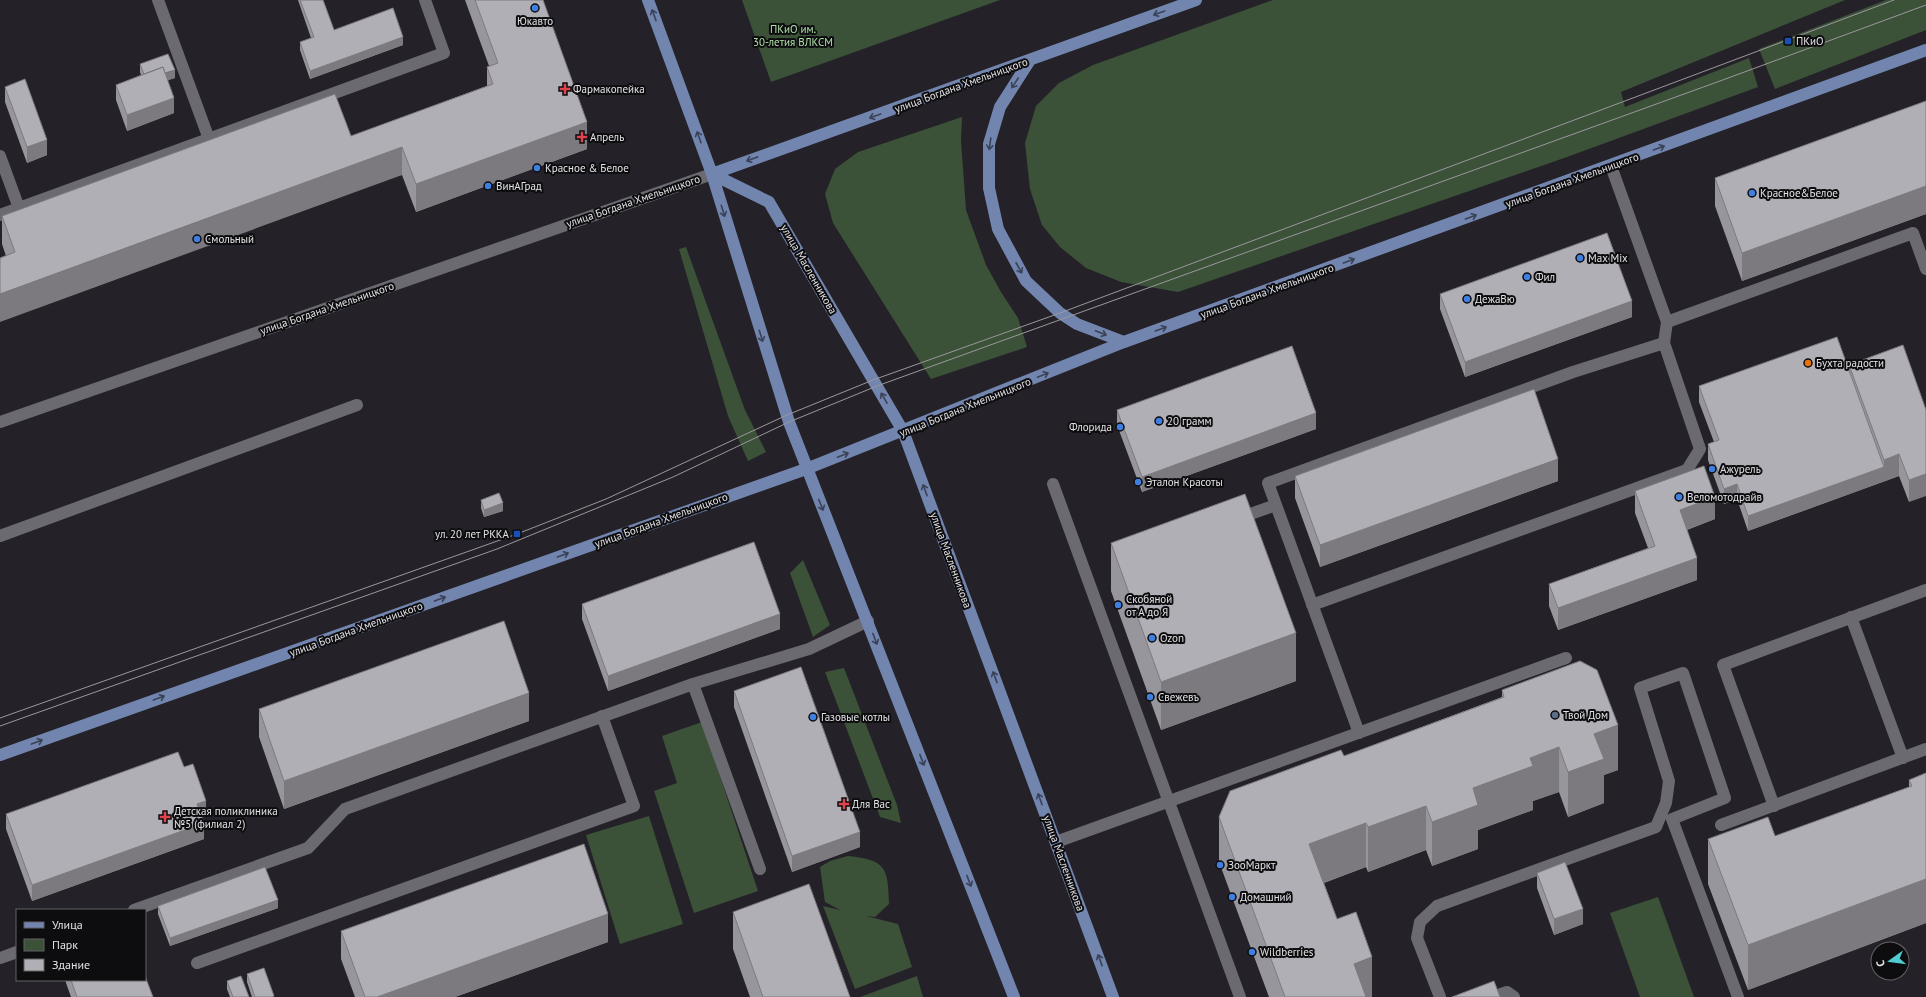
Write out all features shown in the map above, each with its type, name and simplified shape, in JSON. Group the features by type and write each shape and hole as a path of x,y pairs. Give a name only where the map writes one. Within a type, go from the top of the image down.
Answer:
{"main road":[{"path":"648,0 712,174 777,388 806,469 868,621 1014,997"},
{"name":"улица Богдана Хмельницкого","path":"712,174 1196,0"},
{"name":"улица Богдана Хмельницкого","path":"0,755 806,469 1124,342 1611,166 1926,50"},
{"path":"1030,60 1000,107 989,144 989,188 998,229 1026,281 1060,313 1077,324 1124,342"},
{"name":"улица Масленникова","path":"712,174 769,202 903,431 1113,997"}],"street":[{"path":"158,0 209,139"},
{"path":"0,215 444,53 425,0"},
{"path":"0,156 19,208"},
{"path":"1312,605 1687,470 1700,449 1664,343 1667,322 1611,166"},
{"name":"улица Богдана Хмельницкого","path":"0,422 712,174"},
{"path":"1667,322 1913,234 1926,269"},
{"path":"1359,733 1268,483 1573,372 1664,343"},
{"path":"0,536 357,405"},
{"path":"1053,484 1240,997"},
{"path":"1226,523 1276,505"},
{"path":"1774,806 1723,665 1851,617 1926,591"},
{"path":"1851,617 1903,758"},
{"path":"137,909 308,848 345,809 693,684 809,649 868,621"},
{"path":"1056,842 1566,658"},
{"path":"1440,997 1417,938 1420,922 1436,906 1656,827 1725,798 1682,673 1640,688 1669,781 1666,803 1656,827"},
{"path":"693,684 760,869"},
{"path":"197,963 634,806 602,716"},
{"path":"1721,825 1926,749"},
{"path":"1672,819 1738,997"},
{"path":"0,958 16,952"},
{"path":"1492,997 1507,992 1514,997"}],"green space":[{"name":"ПКиО им. 30-летия ВЛКСМ","path":"742,0 1000,0 771,82"},
{"path":"1273,0 1845,0 1621,92 1625,107 1749,58 1758,87 1567,157 1178,292 1121,282 1086,268 1060,247 1042,225 1030,189 1025,143 1036,106 1059,83 1093,65"},
{"path":"1886,0 1926,0 1926,30 1775,89 1759,49"},
{"path":"962,117 961,141 966,210 986,265 1018,318 1027,347 931,379 833,223 825,194 835,169 858,152"},
{"path":"686,247 745,410 766,452 748,461 728,416 679,249"},
{"path":"803,560 830,625 813,637 790,573"},
{"path":"844,668 897,805 901,823 880,817 825,672"},
{"path":"702,722 758,891 694,913 654,791 677,783 662,736"},
{"path":"649,816 683,924 620,944 586,835"},
{"path":"848,856 870,860 877,863 886,874 889,891 889,904 875,917 866,916 898,924 912,967 855,989 823,906 840,910 825,902 820,867 830,861"},
{"path":"1658,897 1694,997 1640,997 1610,913"},
{"path":"917,976 923,997 860,997"}],"building":[{"path":"300,0 323,0 334,30 393,8 403,37 310,71 300,42 314,37"},
{"path":"475,0 543,0 587,122 416,184 402,147 0,294 0,258 15,252 2,216 335,94 351,136 493,84 487,67 498,63"},
{"path":"168,54 175,70 165,73 163,67 144,74 140,64"},
{"path":"163,67 174,98 127,115 116,85"},
{"path":"25,79 47,140 27,147 5,87"},
{"path":"1926,101 1926,186 1742,253 1715,178"},
{"path":"1607,233 1632,301 1465,362 1440,294"},
{"path":"1837,337 1884,467 1748,516 1737,484 1724,489 1708,444 1719,440 1699,386"},
{"path":"1903,345 1926,410 1926,474 1909,480 1899,454 1884,460 1849,365"},
{"path":"1292,346 1316,413 1142,477 1117,410"},
{"path":"1534,389 1558,459 1320,545 1295,476"},
{"path":"1704,466 1715,497 1680,510 1697,558 1558,608 1549,584 1655,546 1635,491"},
{"path":"499,493 503,503 484,510 481,500"},
{"path":"1245,494 1296,633 1161,682 1111,543"},
{"path":"754,542 780,614 608,676 582,604"},
{"path":"504,621 529,693 284,781 259,709"},
{"path":"1580,661 1597,670 1618,725 1594,734 1604,759 1568,772 1559,747 1530,758 1533,766 1473,788 1478,805 1432,822 1426,806 1368,827 1366,823 1309,844 1337,919 1356,912 1372,957 1354,964 1366,997 1285,997 1219,817 1230,791 1341,750 1344,756 1504,697 1502,690"},
{"path":"801,667 860,832 792,856 734,691"},
{"path":"178,752 184,767 193,764 206,801 197,804 204,823 32,885 6,814"},
{"path":"1926,773 1926,879 1748,945 1708,839 1768,817 1775,836 1912,786 1909,780"},
{"path":"584,844 608,914 377,997 365,997 341,931"},
{"path":"1565,862 1583,909 1554,919 1537,873"},
{"path":"265,867 278,900 170,938 158,906"},
{"path":"809,884 850,997 763,997 733,912"},
{"path":"264,968 274,996 255,997 247,974"},
{"path":"241,976 249,997 233,997 227,981"},
{"path":"146,979 153,997 77,997 71,981 146,981"},
{"path":"1494,981 1500,997 1452,997"}],"tram line":[{"path":"0,718 517,534 606,499 787,415 873,380 1060,313 1894,0"},
{"path":"0,726 497,549 673,477 789,422 877,386 1926,5"}],"place":[{"name":"Юкавто","path":"535,8"},
{"name":"ПКиО","path":"1788,41"},
{"name":"Фармакопейка","path":"565,89"},
{"name":"Апрель","path":"582,137"},
{"name":"Красное & Белое","path":"537,168"},
{"name":"ВинАГрад","path":"488,186"},
{"name":"Красное&Белое","path":"1752,193"},
{"name":"Смольный","path":"197,239"},
{"name":"Max Mix","path":"1580,258"},
{"name":"Фил","path":"1527,277"},
{"name":"ДежаВю","path":"1467,299"},
{"name":"Бухта радости","path":"1808,363"},
{"name":"20 грамм","path":"1159,421"},
{"name":"Флорида","path":"1120,427"},
{"name":"Ажурель","path":"1712,469"},
{"name":"Эталон Красоты","path":"1138,482"},
{"name":"Веломотодрайв","path":"1679,497"},
{"name":"ул. 20 лет РККА","path":"517,534"},
{"name":"Скобяной от А до Я","path":"1118,605"},
{"name":"Ozon","path":"1152,638"},
{"name":"Свежевъ","path":"1150,697"},
{"name":"Твой Дом","path":"1555,715"},
{"name":"Газовые котлы","path":"813,717"},
{"name":"Для Вас","path":"844,804"},
{"name":"Детская поликлиника №5 (филиал 2)","path":"165,817"},
{"name":"ЗооМаркт","path":"1220,865"},
{"name":"Домашний","path":"1232,897"},
{"name":"Wildberries","path":"1252,952"}]}
